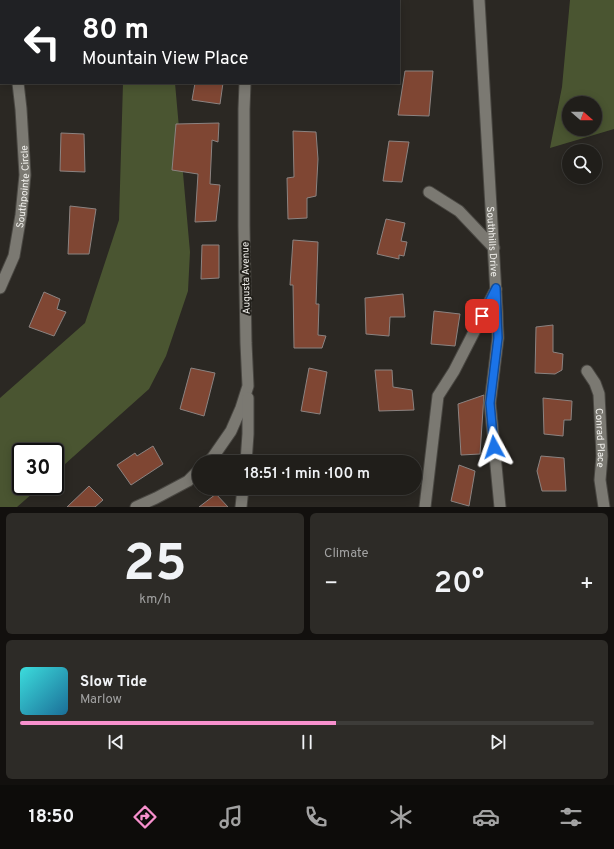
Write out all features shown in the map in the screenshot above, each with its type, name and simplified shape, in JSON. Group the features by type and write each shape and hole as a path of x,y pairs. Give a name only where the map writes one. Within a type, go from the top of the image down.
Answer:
{"street":[{"name":"Southhills Drive","path":"479,0 498,338 490,403 500,507"},
{"name":"Southpointe Circle","path":"0,288 14,256 21,215 25,175 18,84"},
{"name":"Augusta Avenue","path":"215,455 231,431 241,408 248,386 244,218 245,84"},
{"path":"429,192 460,211 494,248"},
{"path":"425,507 438,396 454,371 496,288"},
{"name":"Conrad Place","path":"588,371 600,394 602,456 600,480 604,507"},
{"path":"246,455 248,386"},
{"path":"136,507 188,481 192,477"},
{"path":"241,507 242,495"}],"green space":[{"path":"570,0 614,0 614,129 602,133 602,96 562,96 562,136 590,136 550,148 562,87"},
{"path":"123,84 175,84 190,252 188,291 166,356 149,389 64,465 64,443 12,443 12,495 31,495 17,507 0,507 0,398 85,323 119,220"}],"building":[{"path":"405,71 433,71 429,116 398,115"},
{"path":"195,84 223,84 220,104 192,100"},
{"path":"219,123 218,142 212,140 210,184 220,185 216,221 195,222 198,174 172,170 176,124"},
{"path":"293,131 316,132 318,159 316,196 307,198 307,218 288,219 287,178 294,177"},
{"path":"61,133 84,134 85,172 60,171"},
{"path":"389,141 409,142 402,182 383,181"},
{"path":"70,206 96,209 89,254 68,254"},
{"path":"386,219 405,223 401,241 407,242 404,256 399,255 399,259 377,254"},
{"path":"293,240 318,242 316,304 319,304 318,335 326,336 322,348 294,348 293,285 290,285"},
{"path":"202,245 219,245 219,278 201,279"},
{"path":"44,292 60,299 57,309 66,312 54,336 29,327"},
{"path":"403,294 405,317 390,317 389,336 366,334 365,298"},
{"path":"434,311 460,314 455,346 431,344"},
{"path":"553,325 553,352 563,354 562,370 555,374 535,373 536,327"},
{"path":"191,368 215,373 204,416 180,409"},
{"path":"309,368 327,372 320,414 301,411"},
{"path":"375,370 392,370 393,387 412,390 414,410 379,411"},
{"path":"484,395 480,454 461,455 458,404"},
{"path":"543,398 572,401 571,420 564,420 563,436 544,434"},
{"path":"153,446 163,464 131,485 117,465 135,453 137,456"},
{"path":"541,456 564,458 566,491 542,491 537,471"},
{"path":"459,465 475,471 469,506 451,501"},
{"path":"89,486 103,500 95,507 67,507"},
{"path":"215,495 217,495 228,507 199,507"}],"route":[{"path":"482,316 496,288 498,338 490,403 494,447"}]}
